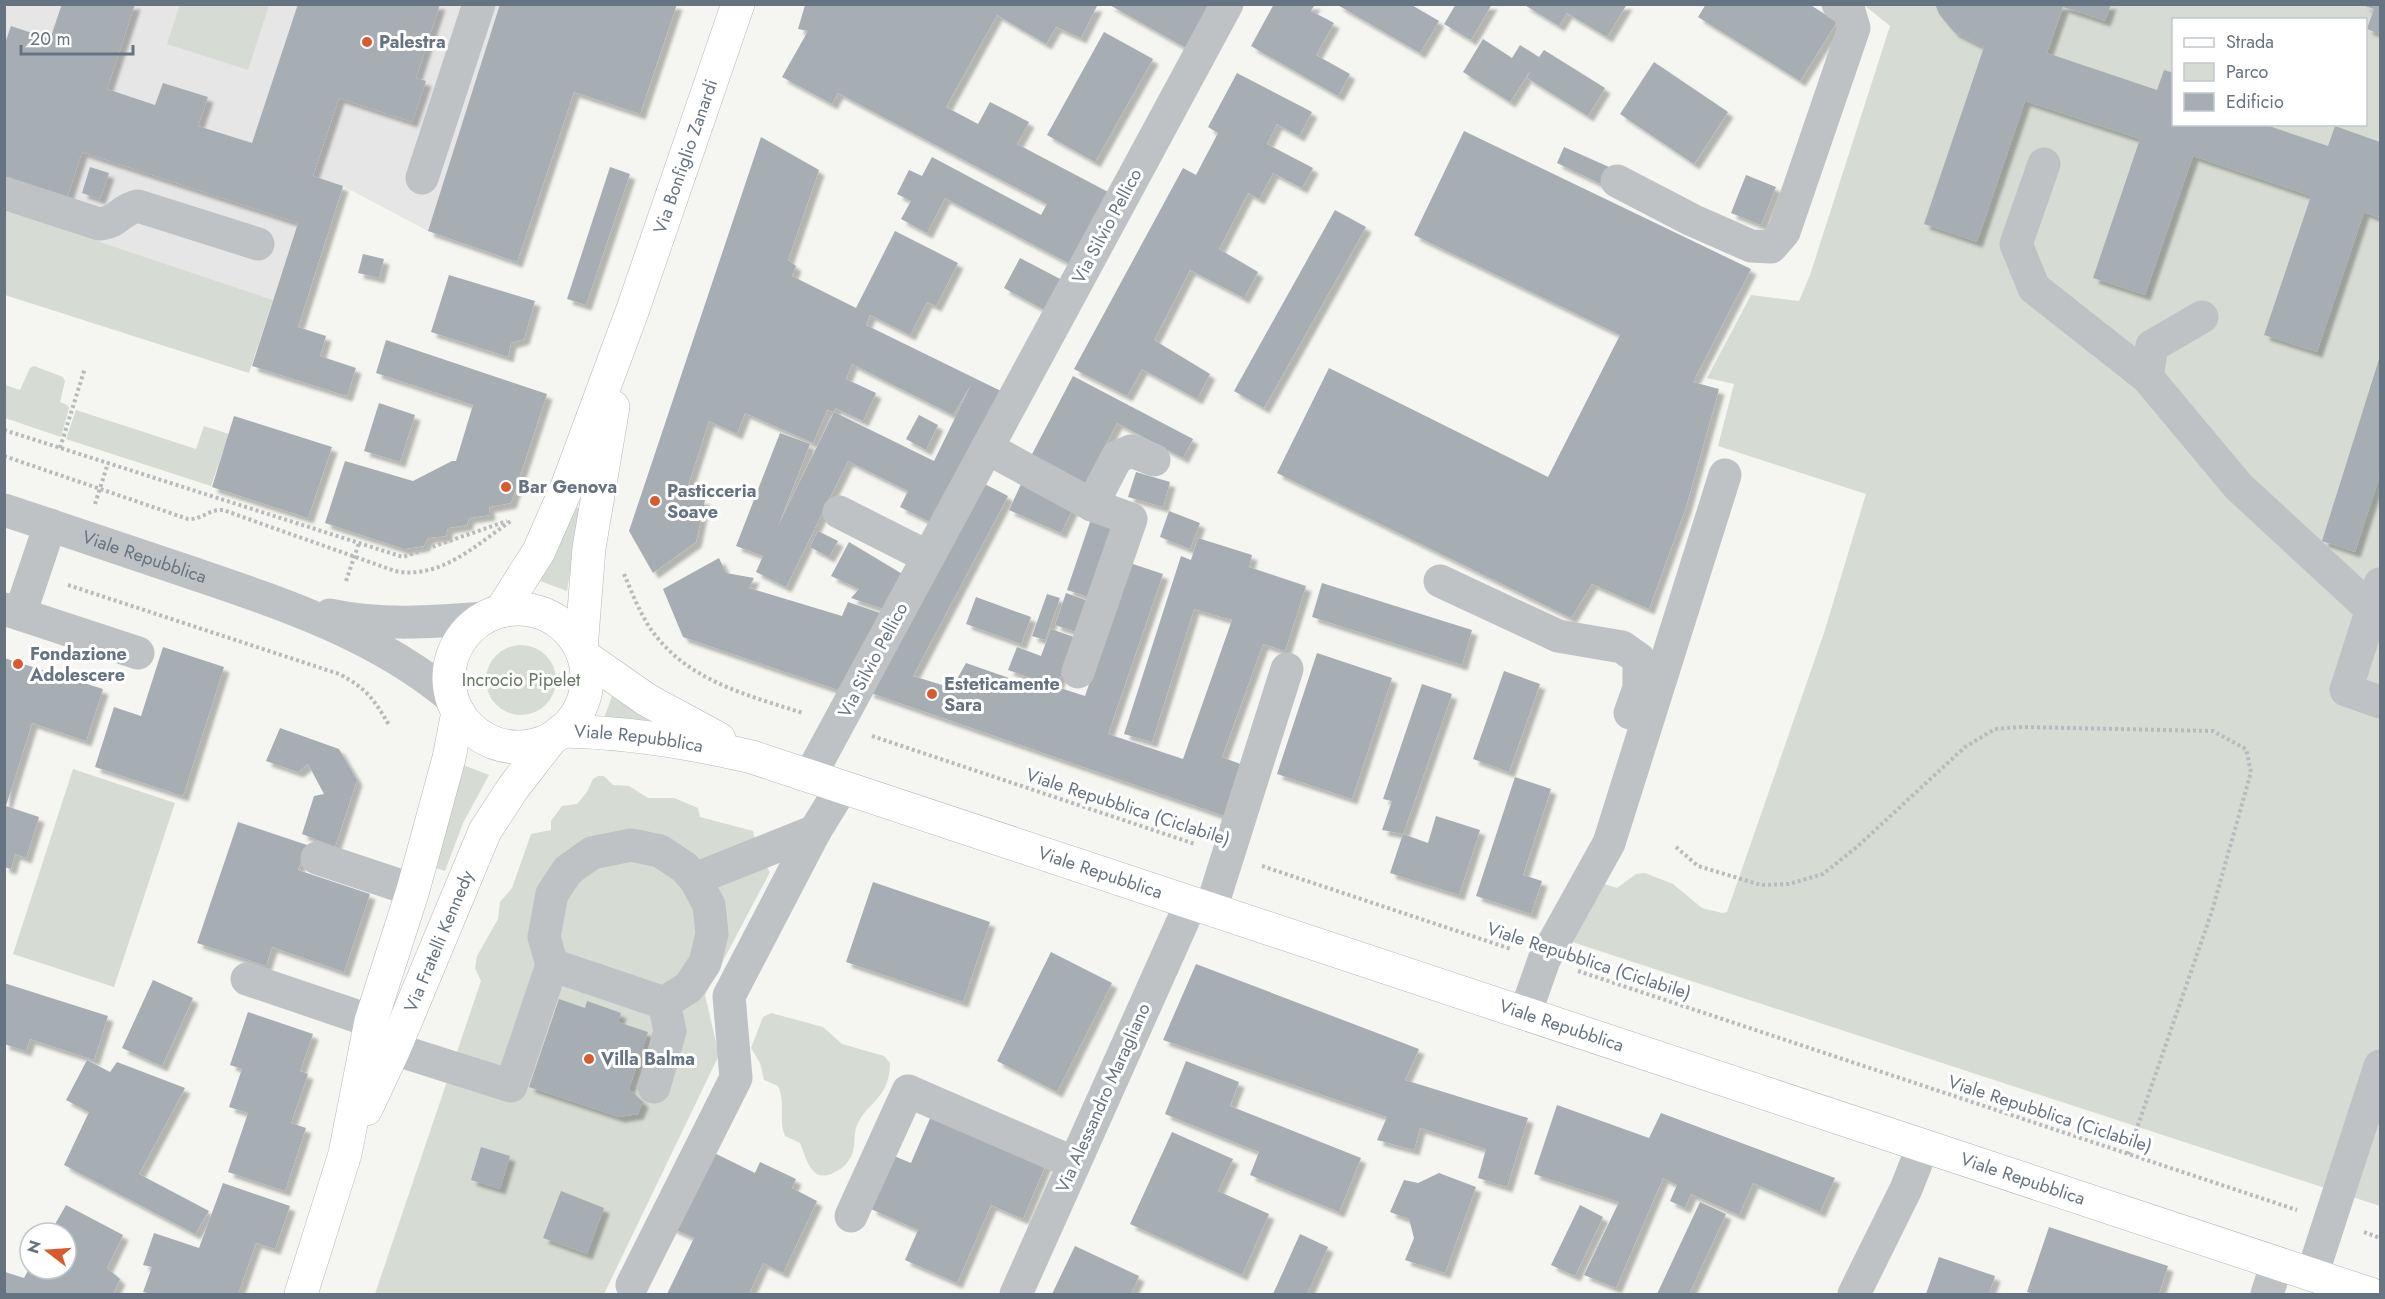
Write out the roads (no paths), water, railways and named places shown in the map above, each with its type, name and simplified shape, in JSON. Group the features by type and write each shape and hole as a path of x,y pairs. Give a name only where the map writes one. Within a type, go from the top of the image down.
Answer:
{"main road":[{"name":"Via Bonfiglio Zanardi","path":"455,705 450,686 450,666 457,647 468,631 493,615 539,550 552,524 633,309 738,4"},
{"name":"Via Bonfiglio Zanardi","path":"556,735 578,713 586,695 588,676 583,653 589,548 633,309"},
{"path":"493,615 525,609 548,616 568,629 583,653"},
{"name":"Viale Repubblica","path":"583,653 647,700 752,757"},
{"path":"455,705 471,729 489,741 510,747 531,746 556,735"},
{"name":"Via Fratelli Kennedy","path":"301,1294 345,1154 371,1021 413,890 448,758 455,705"},
{"name":"Viale Repubblica","path":"556,735 602,732 656,738 687,742 752,757 2370,1294"},
{"name":"Via Fratelli Kennedy","path":"345,1154 394,1049 485,831 513,788 556,735"}],"street":[{"path":"422,178 480,4"},
{"name":"Via Silvio Pellico","path":"810,776 1227,4"},
{"path":"1617,181 1692,220 1751,246 1771,247 1784,232 1854,28 1849,11 1838,4"},
{"path":"2044,164 2016,244 2034,288 2147,378 2238,486 2376,597 2346,690 2380,702"},
{"path":"4,193 99,224 113,223 128,208 138,206 258,244"},
{"path":"2147,378 2152,346 2202,317"},
{"path":"987,448 1092,505 1137,521 1078,672"},
{"path":"1092,505 1117,457 1131,451 1154,460"},
{"path":"1525,1014 1544,960 1609,843 1725,475"},
{"name":"Viale Repubblica","path":"4,510 286,605 395,657 431,680 455,705"},
{"path":"839,512 928,556"},
{"path":"50,525 33,574 12,612 138,653"},
{"path":"1440,582 1558,636 1622,647 1639,659 1638,688 1582,854 1580,896"},
{"name":"Viale Repubblica","path":"286,605 335,616 370,620 430,622 493,615"},
{"name":"Via Alessandro Maragliano","path":"1016,1294 1074,1163 1228,855 1287,669"},
{"path":"632,1285 736,1078 729,996 815,831 842,787"},
{"path":"695,879 815,831"},
{"path":"394,1049 511,1086 552,965 544,937 552,894 568,870 592,853 632,845 660,851 684,867 695,879 709,905 712,934 705,963 689,987 664,1003"},
{"path":"317,858 413,890"},
{"path":"552,965 664,1003"},
{"path":"247,979 371,1021"},
{"path":"654,1087 670,1031 664,1003"},
{"path":"2312,1275 2380,1066"},
{"path":"851,1216 909,1091 1074,1163"},
{"path":"1854,1294 1906,1189 1923,1146"},
{"path":"2267,1294 2277,1263"}],"place":[{"name":"Palestra","path":"367,42"},
{"name":"Bar Genova","path":"506,487"},
{"name":"Pasticceria Soave","path":"655,501"},
{"name":"Fondazione Adolescere","path":"18,664"},
{"name":"Esteticamente Sara","path":"932,694"},
{"name":"Villa Balma","path":"589,1059"}],"park label":[{"name":"Incrocio Pipelet","path":"521,680"}]}
